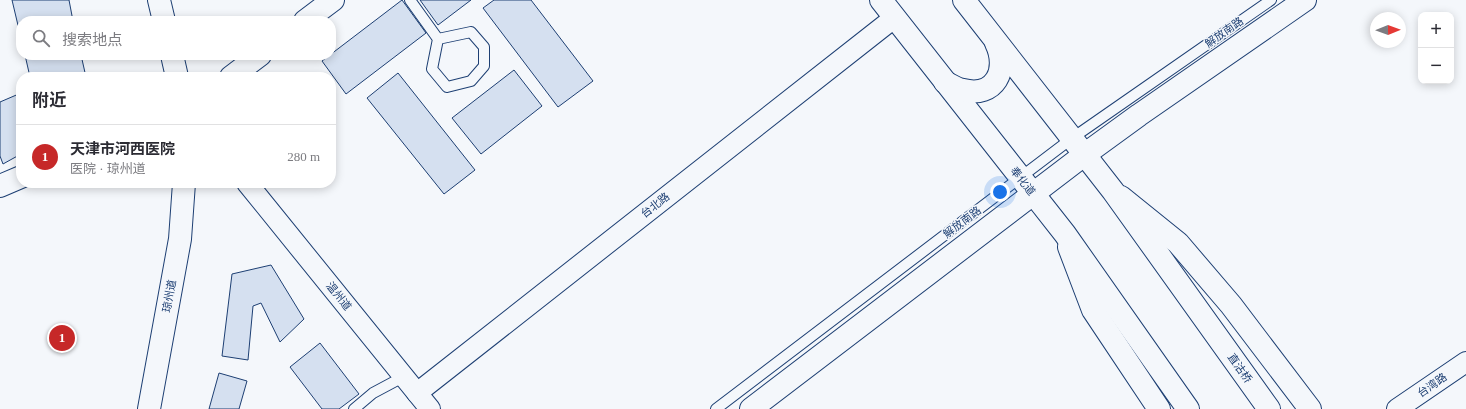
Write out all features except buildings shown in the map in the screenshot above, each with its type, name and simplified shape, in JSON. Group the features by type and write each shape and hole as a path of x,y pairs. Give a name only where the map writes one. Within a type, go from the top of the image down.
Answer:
{"main road":[{"path":"159,0 163,16"},
{"path":"311,16 332,0"},
{"name":"奉化道","path":"881,0 1065,234 1188,409"},
{"path":"964,0 1113,191 1178,243 1231,305 1310,409"},
{"name":"解放南路","path":"751,409 1026,185 1078,147 1145,111 1305,0"},
{"path":"945,82 958,89 970,91 988,88 995,82 1000,75 1002,65 999,48 994,38"},
{"path":"173,60 176,72"},
{"path":"238,72 253,60"},
{"path":"0,186 16,179"},
{"name":"琼州道","path":"149,409 180,239 184,188"},
{"name":"直沽桥","path":"1113,191 1268,409"},
{"path":"1065,234 1093,310 1159,409"}],"street":[{"name":"台北路","path":"417,393 894,18"},
{"name":"温州道","path":"251,188 430,409"},
{"name":"台湾路","path":"1397,409 1466,362"}],"lane":[{"path":"410,0 438,39 432,68 447,87 471,81 484,66 484,47 471,32 438,39"},
{"name":"解放南路","path":"1078,147 1271,0"},
{"name":"解放南路","path":"716,409 1026,185"},
{"path":"354,409 373,393 403,377"}],"place":[{"name":"天津市河西医院","path":"62,338"}]}
